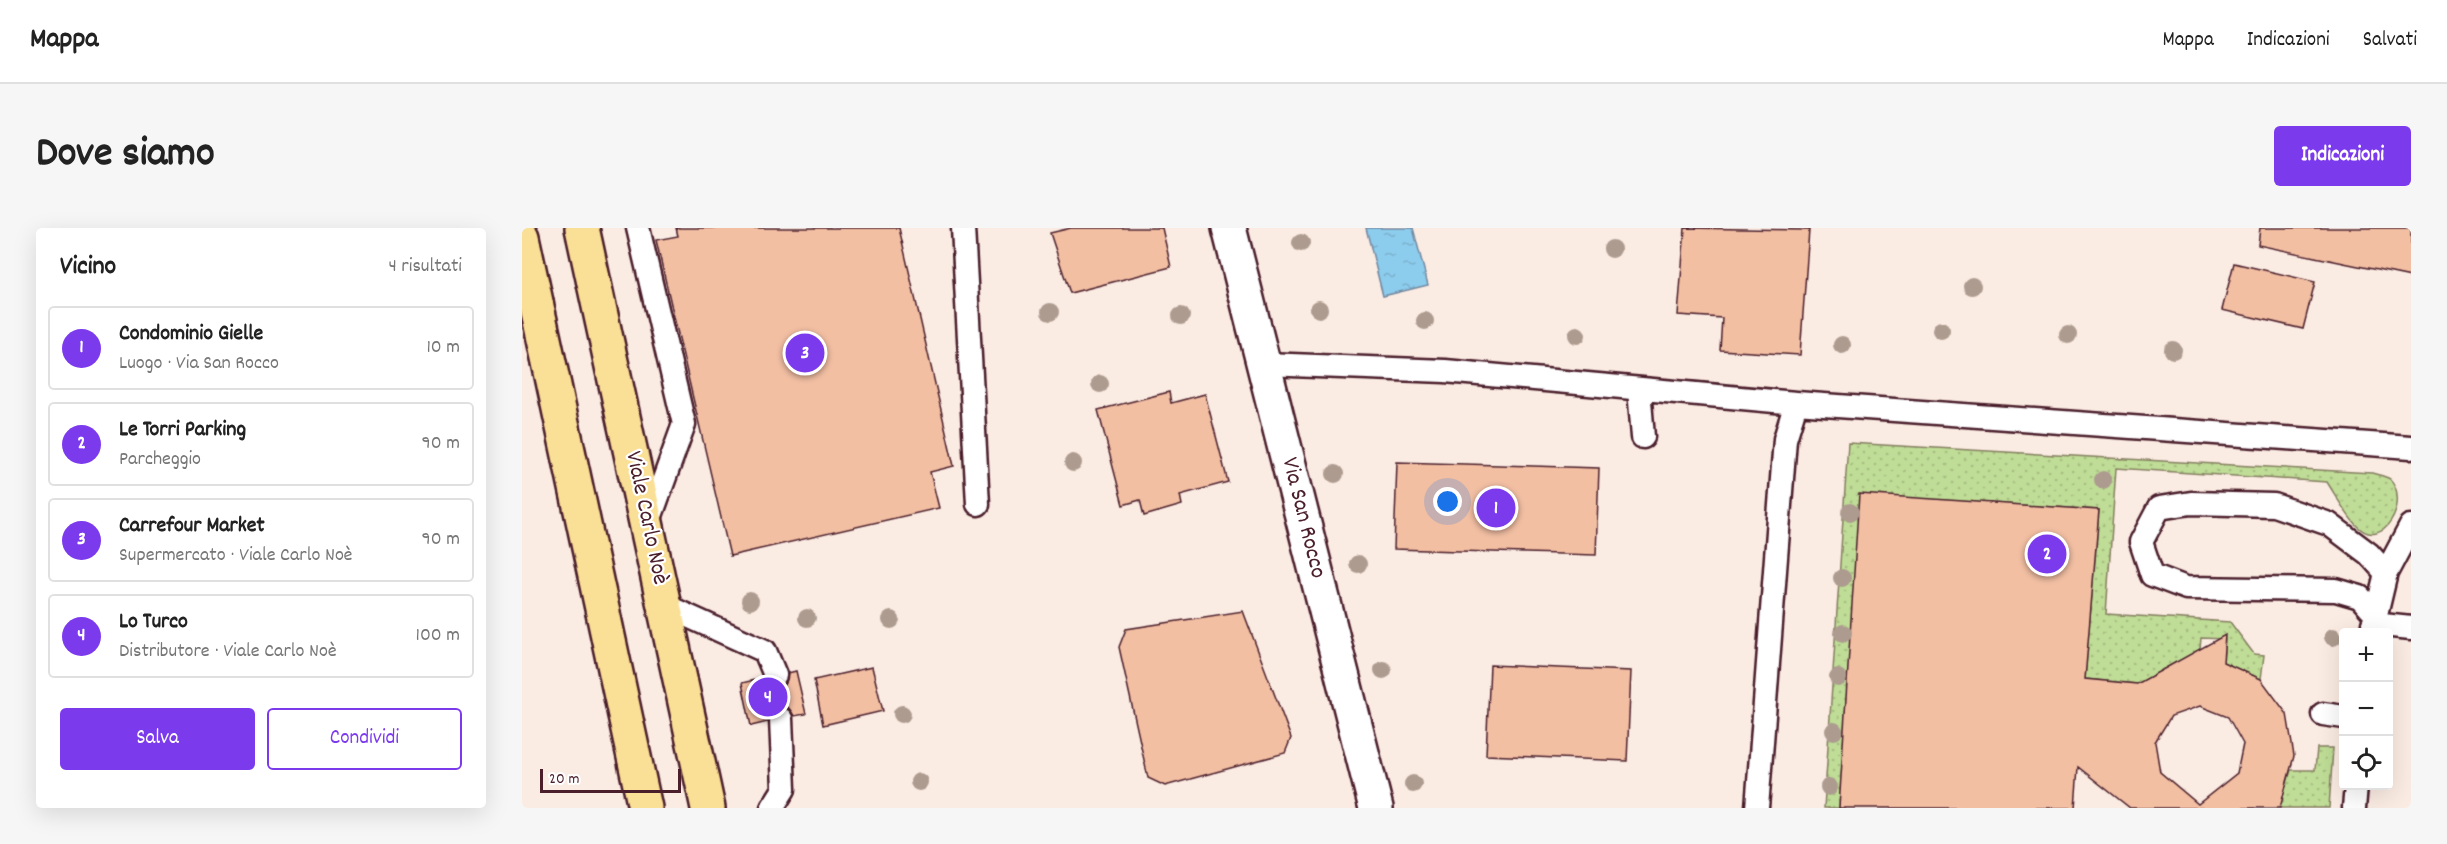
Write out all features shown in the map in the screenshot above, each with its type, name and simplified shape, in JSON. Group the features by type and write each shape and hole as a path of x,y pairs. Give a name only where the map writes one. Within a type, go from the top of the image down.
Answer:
{"main road":[{"name":"Viale Carlo Noè","path":"582,228 666,606 708,808"},
{"path":"522,237 645,808"}],"street":[{"name":"Via San Rocco","path":"1229,228 1376,808"}],"lane":[{"path":"638,228 684,423 648,524"},
{"path":"963,228 978,504"},
{"path":"1265,364 1445,371 1796,403 2411,447"},
{"path":"1639,389 1643,437"},
{"path":"1757,808 1785,439 1796,403"},
{"path":"2374,624 2360,597 2336,590 2186,588 2152,575 2141,542 2159,508 2191,503 2274,505 2329,524 2369,554 2386,573"},
{"path":"2374,624 2386,573 2411,526"},
{"path":"666,606 765,651 775,675"},
{"path":"2374,624 2411,628"},
{"path":"772,808 784,789 781,719"},
{"path":"2354,808 2356,790"}],"green space":[{"path":"1848,443 2372,473 2390,479 2396,488 2396,511 2384,529 2376,533 2366,532 2356,525 2344,510 2327,482 2116,468 2106,614 2230,622 2254,654 2264,655 2261,679 2223,662 2225,639 2201,638 2199,660 2176,662 2138,684 2085,679 2099,510 1860,495 1839,808 1824,808"},
{"path":"2317,748 2333,748 2329,808 2277,808 2281,803 2291,770 2315,770"}],"water":[{"path":"1366,228 1413,228 1428,285 1383,296"}],"building":[{"path":"676,228 899,228 954,466 930,472 939,508 730,556 656,240 678,236"},
{"path":"1071,228 1162,228 1171,267 1070,293 1050,233"},
{"path":"1685,228 1809,230 1800,355 1720,350 1722,318 1678,315"},
{"path":"2260,228 2411,228 2411,277 2258,245"},
{"path":"2234,263 2315,282 2303,329 2222,310"},
{"path":"1169,392 1171,403 1205,394 1228,482 1180,495 1182,505 1144,516 1140,500 1123,505 1098,410"},
{"path":"1397,462 1599,468 1596,555 1394,549"},
{"path":"1859,494 2099,510 2085,679 2137,684 2225,635 2223,662 2261,679 2287,714 2294,756 2280,808 2130,808 2078,767 2075,808 1839,808","holes":["2200,706 2228,717 2243,744 2237,773 2198,804 2160,772 2155,742 2171,716"]},
{"path":"1243,611 1291,738 1285,753 1165,786 1148,778 1119,647 1126,629"},
{"path":"1490,665 1631,671 1627,761 1486,755"},
{"path":"872,667 883,711 823,725 814,680"},
{"path":"796,671 806,714 794,716 788,707 780,706 769,712 768,722 751,726 742,683 762,678 767,686 780,688 786,683 788,673"}],"place":[{"name":"Carrefour Market","path":"805,353"},
{"name":"Condominio Gielle","path":"1496,508"},
{"name":"Le Torri Parking","path":"2047,554"},
{"name":"Lo Turco","path":"768,697"}]}
